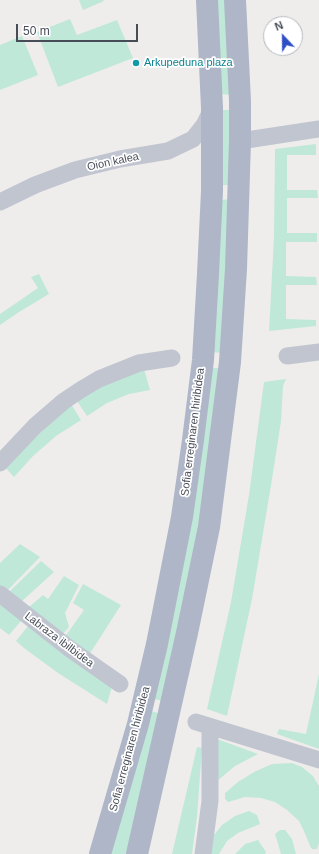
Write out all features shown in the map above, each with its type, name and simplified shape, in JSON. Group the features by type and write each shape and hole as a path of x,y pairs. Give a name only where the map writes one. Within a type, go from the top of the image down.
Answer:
{"main road":[{"name":"Sofia erreginaren hiribidea","path":"100,854 138,724 157,644 182,517 203,352 212,191 212,108 207,0"},
{"path":"137,854 184,648 208,527 230,362 236,269 240,141 240,101 235,0"}],"street":[{"name":"Oion kalea","path":"0,202 35,185 75,170 120,159 168,151 193,138 204,125 212,108"},
{"path":"240,141 319,129"},
{"path":"287,356 319,352"},
{"path":"0,463 35,426 64,401 82,389 99,379 139,363 172,358"},
{"name":"Labraza ibilbidea","path":"0,594 70,649 120,684"},
{"path":"203,854 210,800 203,724 319,760"}],"green space":[{"path":"79,0 103,0 104,1 83,10"},
{"path":"215,0 227,0 231,95 221,94"},
{"path":"70,19 77,35 117,20 133,58 58,87 37,32"},
{"path":"22,36 38,75 0,90 0,45"},
{"path":"220,110 232,110 231,185 220,185"},
{"path":"316,144 316,155 287,155 287,190 317,190 318,198 287,198 287,233 317,233 317,242 286,242 286,276 316,277 317,285 286,285 286,319 316,320 316,326 269,331 274,237 275,149"},
{"path":"232,199 223,353 211,352 219,200"},
{"path":"39,274 49,294 0,325 0,314 38,288 31,277"},
{"path":"210,368 220,368 210,470 164,701 153,699"},
{"path":"144,369 150,390 129,394 107,403 87,416 77,401 102,386"},
{"path":"286,379 283,386 281,421 252,599 227,716 207,709 231,602 249,495 264,382"},
{"path":"71,404 81,420 56,436 33,456 14,477 4,466"},
{"path":"20,544 40,557 6,592 0,586 0,563"},
{"path":"41,561 54,572 21,602 10,591"},
{"path":"64,576 79,585 65,613 69,627 63,634 29,607 43,595 48,599"},
{"path":"83,584 121,605 89,655 64,638 84,610 73,603"},
{"path":"0,601 22,620 9,635 0,628"},
{"path":"28,626 113,683 107,704 58,673 16,641"},
{"path":"319,674 319,749 277,734 279,729 306,734"},
{"path":"151,711 161,714 128,854 109,854"},
{"path":"217,739 258,754 235,766 216,782"},
{"path":"197,747 202,748 197,817 192,854 172,854"},
{"path":"292,763 302,767 313,776 319,786 319,843 317,849 312,849 310,846 299,821 275,802 261,798 245,797 228,802 225,799 225,793 238,782 254,772 272,764"},
{"path":"249,811 257,815 260,824 238,833 227,841 219,854 208,854 210,840 222,825 235,816"},
{"path":"280,830 285,830 292,839 296,854 281,854 275,834"},
{"path":"258,840 266,852 265,854 235,854 245,844"}],"place":[{"name":"Arkupeduna plaza","path":"136,63"}]}
